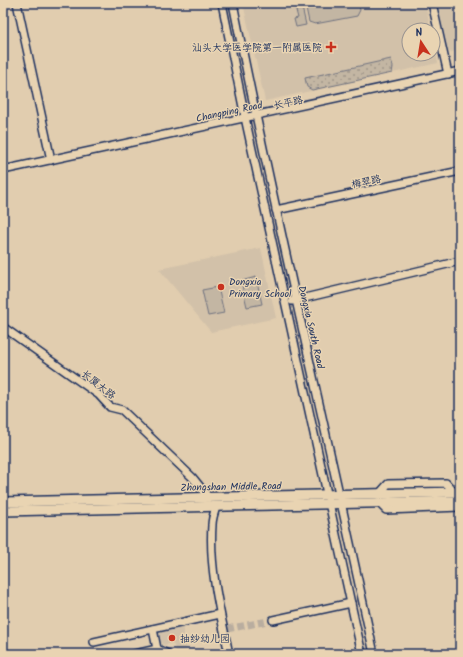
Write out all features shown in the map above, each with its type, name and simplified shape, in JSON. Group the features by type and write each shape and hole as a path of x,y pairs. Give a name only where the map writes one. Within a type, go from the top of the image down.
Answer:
{"main road":[{"name":"Zhongshan Middle Road","path":"341,499 380,493 457,492"},
{"name":"Zhongshan Middle Road","path":"3,502 209,498 341,499 378,502 460,501"},
{"name":"Zhongshan Middle Road","path":"3,511 216,507 328,499"}],"street":[{"path":"17,3 51,160"},
{"name":"Dongxia South Road","path":"222,3 362,654"},
{"name":"Dongxia South Road","path":"234,3 256,118 374,654"},
{"path":"432,3 448,74"},
{"name":"Changping Road","path":"256,118 460,71"},
{"name":"长平路","path":"3,174 246,120 460,76"},
{"name":"Changping Road","path":"3,170 246,120"},
{"name":"梅翠路","path":"276,210 460,171"},
{"path":"286,303 460,262"},
{"name":"长厦大路","path":"3,327 99,395 110,407 122,410 192,477 209,498"},
{"path":"378,502 386,510 460,507"},
{"path":"216,507 212,524 212,559 220,614 225,630 229,654"},
{"path":"273,620 351,603"},
{"path":"94,642 220,614"},
{"path":"153,629 157,649"},
{"path":"135,654 157,649 168,654"}],"shaded area":[{"name":"汕头大学医学院第一附属医院","path":"243,3 425,3 429,22 401,22 401,62 438,63 265,101"},
{"path":"294,3 301,3 306,25 296,27 294,19 298,18"},
{"path":"305,3 358,3 360,10 357,16 315,24 309,22"},
{"path":"436,3 460,3 460,50 447,53"},
{"path":"391,59 393,67 392,73 312,90 307,87 305,78"},
{"name":"Dongxia Primary School","path":"261,248 276,318 211,332 159,269"},
{"path":"256,277 262,304 247,307 241,281"},
{"path":"218,287 224,313 208,316 202,290"},
{"name":"抽纱幼儿园","path":"182,626 187,650 176,652 173,643 164,645 160,642 158,631"}],"tunnel":[{"path":"227,629 273,620"}],"place":[{"name":"汕头大学医学院第一附属医院","path":"331,47"},
{"name":"Dongxia Primary School","path":"221,287"},
{"name":"抽纱幼儿园","path":"172,638"}]}
